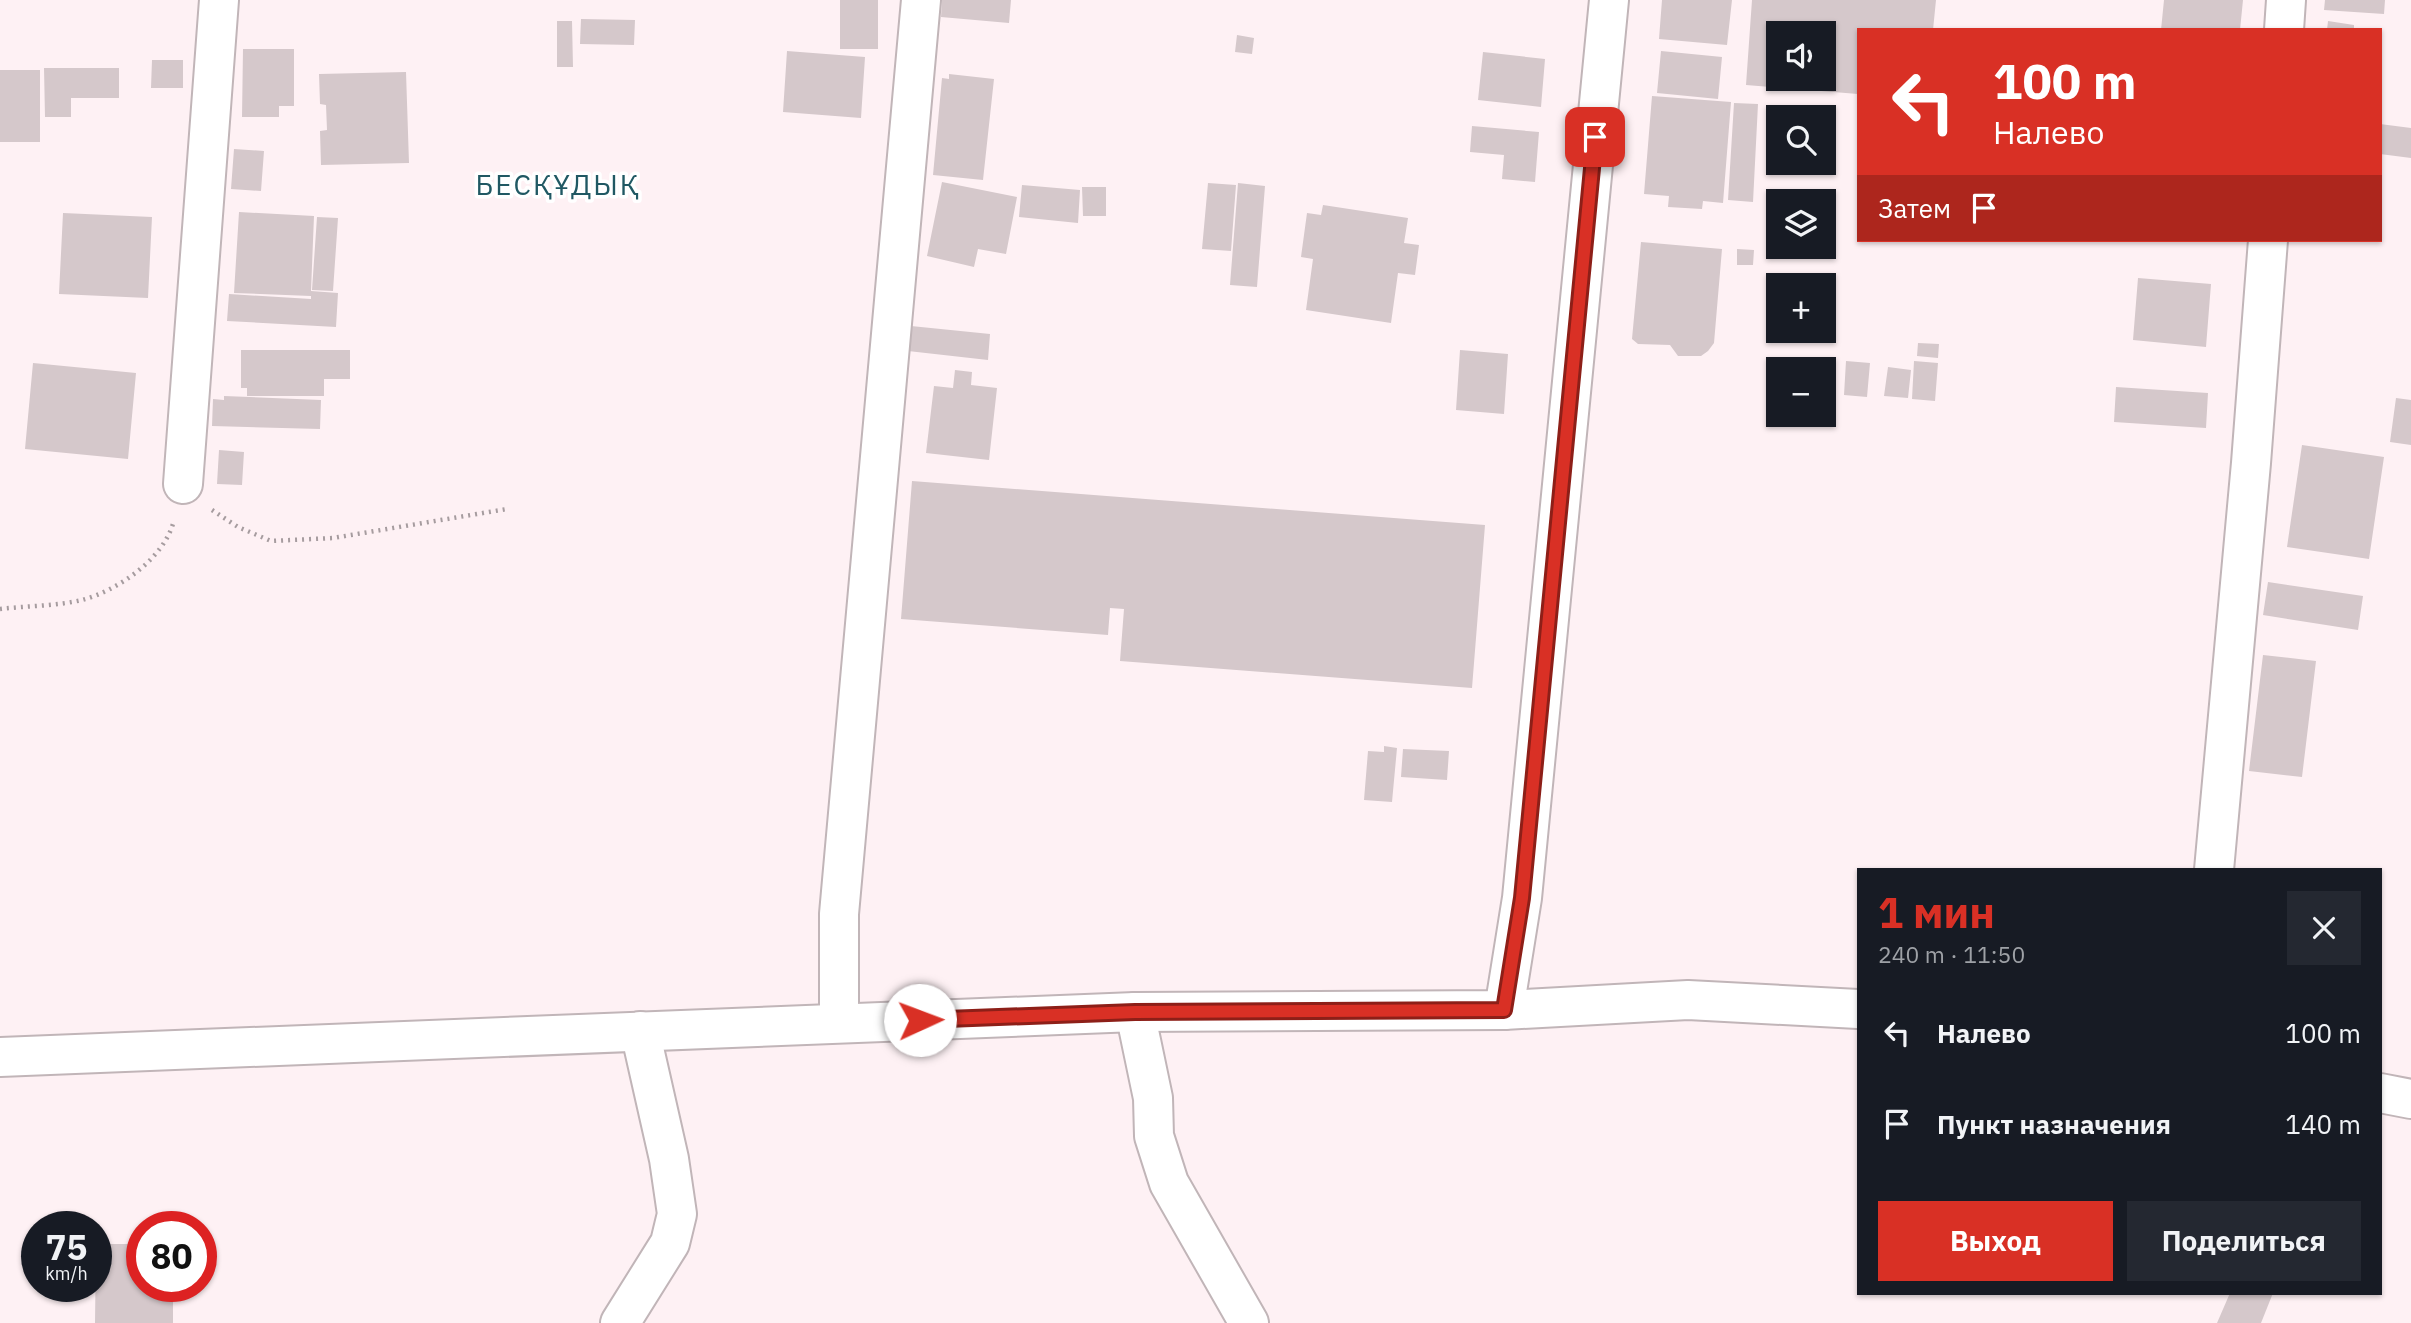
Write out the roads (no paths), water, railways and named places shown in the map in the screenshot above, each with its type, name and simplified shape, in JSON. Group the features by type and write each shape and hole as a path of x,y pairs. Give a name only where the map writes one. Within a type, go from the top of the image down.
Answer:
{"main road":[{"path":"183,484 219,0"},
{"path":"839,1023 839,914 921,0"},
{"path":"1504,1010 1522,898 1609,0"},
{"path":"2284,28 2286,0"},
{"path":"2214,868 2268,242"},
{"path":"0,1057 1135,1012 1504,1010 1688,1000 1857,1009"},
{"path":"1135,1012 1153,1098 1154,1136 1169,1183 1250,1323"},
{"path":"620,1323 670,1243 677,1214 669,1158 640,1031"},
{"path":"2382,1093 2411,1099"}],"district":[{"name":"БЕСҚҰДЫҚ","path":"558,185"}]}
